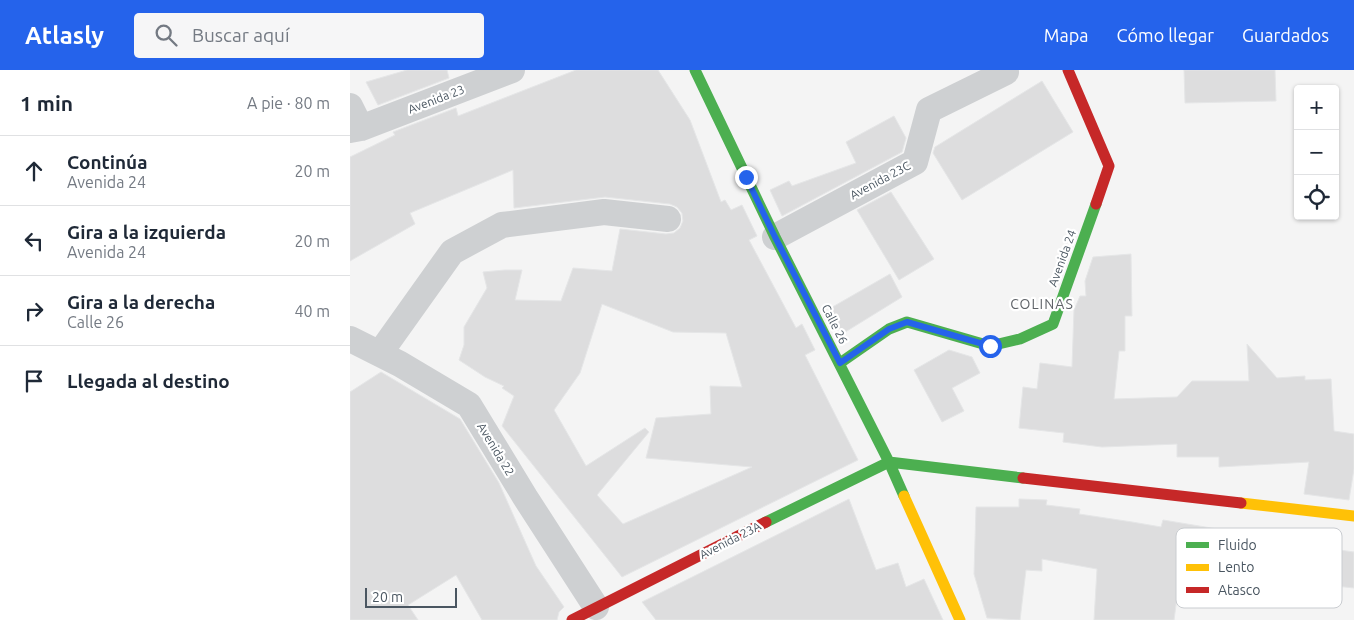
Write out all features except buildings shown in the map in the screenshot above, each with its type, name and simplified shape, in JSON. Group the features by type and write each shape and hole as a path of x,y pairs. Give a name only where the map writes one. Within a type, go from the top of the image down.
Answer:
{"street":[{"name":"Avenida 23","path":"354,121 512,70"},
{"name":"Calle 26","path":"695,70 775,237 840,363 888,462 960,620"},
{"name":"Avenida 24","path":"840,363 889,329 907,322 990,346 1020,339 1053,324 1109,166 1068,70"},
{"name":"Avenida 23C","path":"775,237 915,162 929,110 1006,72"},
{"path":"380,354 452,252 502,224 604,212 668,219"},
{"name":"Avenida 22","path":"350,338 400,364 469,405 524,497 596,608"},
{"path":"888,462 1354,516"},
{"name":"Avenida 23A","path":"572,620 758,525 888,462"}],"traffic: fast":[{"path":"695,70 775,237 889,462 904,496"},
{"path":"840,363 889,329 907,322 990,346 1020,339 1053,324 1096,204"},
{"path":"766,522 889,462 1023,478"}],"traffic: slow":[{"path":"904,496 960,620"},
{"path":"1241,503 1354,516"}],"traffic: jam":[{"path":"1068,70 1109,166 1096,204"},
{"path":"1023,478 1241,503"},
{"path":"572,620 766,522"}],"district":[{"name":"COLINAS","path":"1042,304"}],"route":[{"path":"746,177 840,363 889,329 907,322 990,346"}]}
